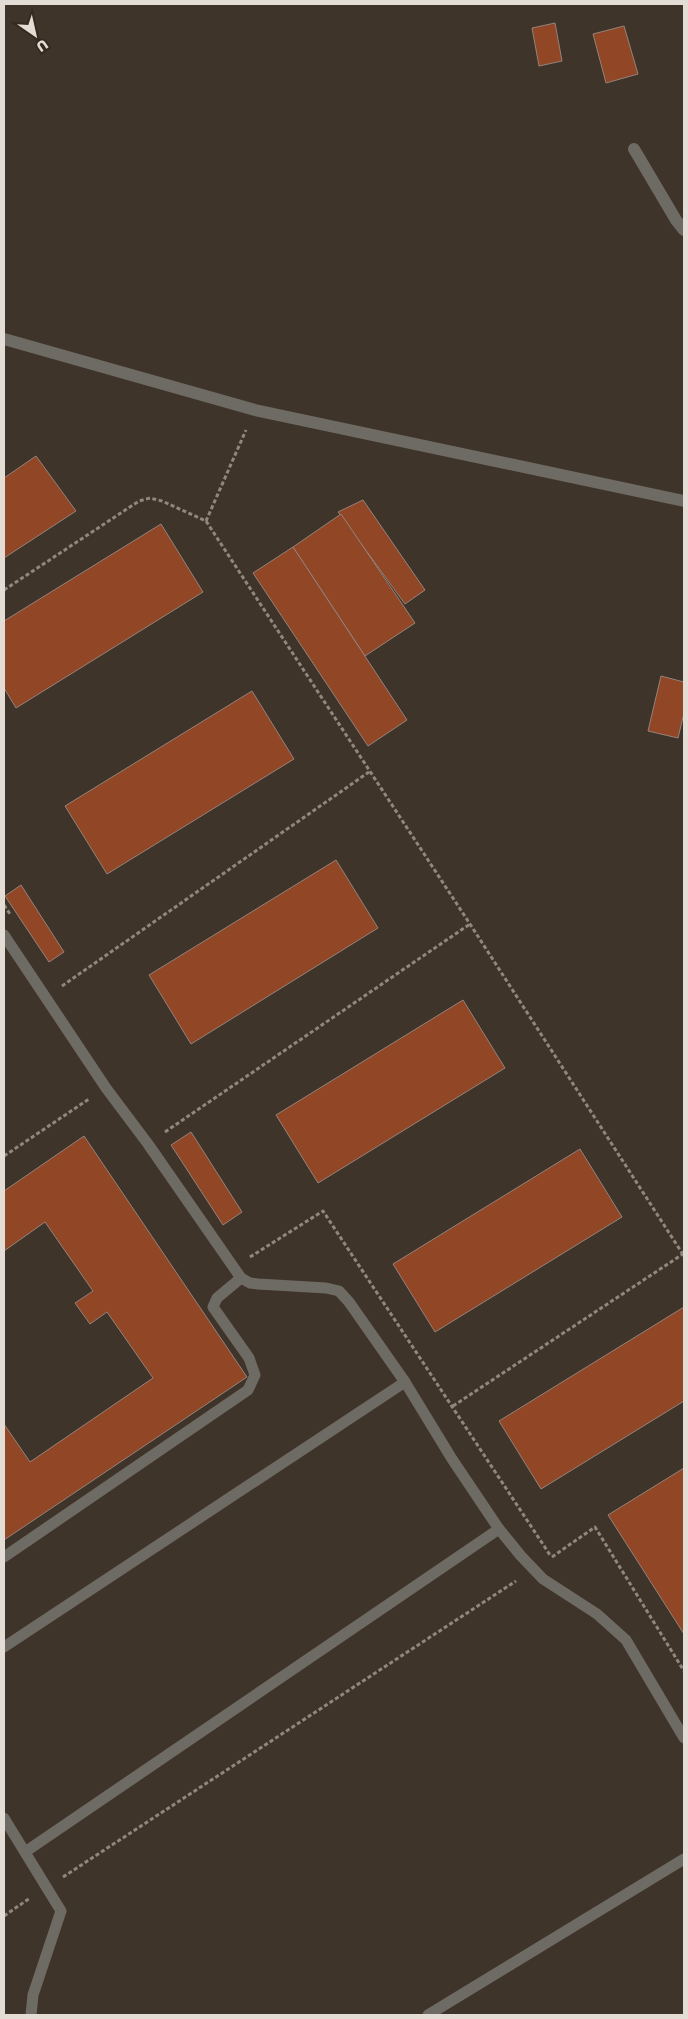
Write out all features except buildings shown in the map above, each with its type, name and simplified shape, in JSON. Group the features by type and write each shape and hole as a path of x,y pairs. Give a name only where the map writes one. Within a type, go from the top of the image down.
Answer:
{"street":[{"path":"634,148 676,220 684,230"},
{"path":"4,339 255,410 684,501"}],"lane":[{"path":"4,935 106,1088 148,1144 241,1278 250,1283 326,1288 339,1292 405,1382 452,1459 499,1529 534,1570 550,1584 597,1614 626,1640 684,1738"},
{"path":"4,1556 248,1390 255,1375 249,1358 213,1306 217,1298 241,1278"},
{"path":"4,1647 405,1382"},
{"path":"25,1852 499,1529"},
{"path":"4,1818 61,1911 34,1995 31,2015"},
{"path":"428,2015 684,1859"}],"path":[{"path":"206,521 255,410"},
{"path":"4,590 139,501 150,498 162,501 206,521 684,1255 453,1406"},
{"path":"46,997 370,772"},
{"path":"4,905 15,922"},
{"path":"148,1144 470,924"},
{"path":"4,1156 106,1088"},
{"path":"243,1261 323,1211 552,1557"},
{"path":"47,1887 534,1570 595,1527 684,1671"}]}
